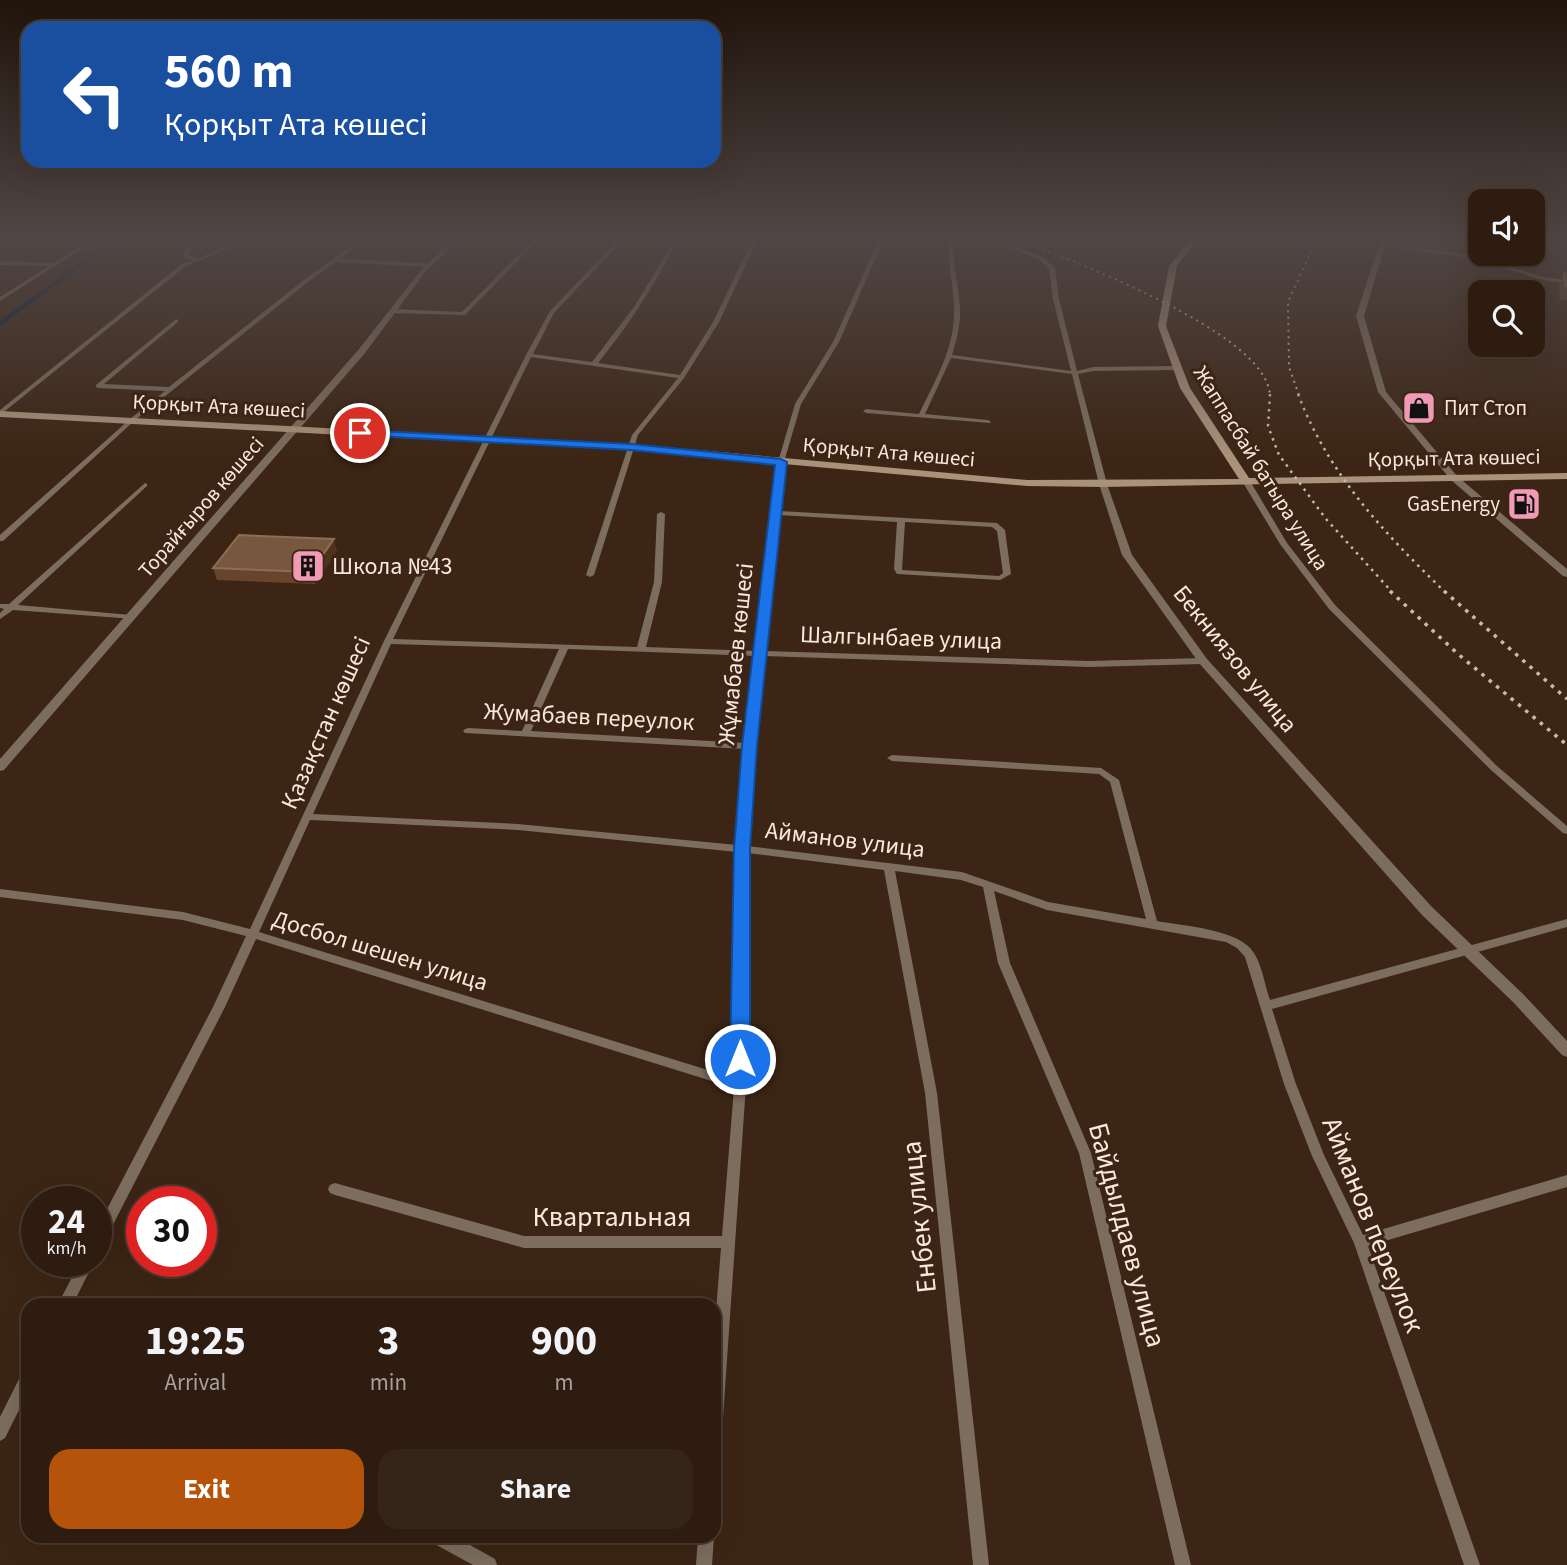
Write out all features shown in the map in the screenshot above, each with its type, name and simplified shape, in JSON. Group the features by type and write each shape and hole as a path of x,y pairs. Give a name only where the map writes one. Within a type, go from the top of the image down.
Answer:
{"main road":[{"name":"Жаппасбай батыра улица","path":"1165,312 1162,326 1185,388 1246,481"},
{"name":"Қорқыт Ата көшесі","path":"0,413 631,447 1027,483 1567,476"}],"street":[{"path":"0,413 124,312"},
{"path":"0,539 132,420 265,312"},
{"name":"Торайғыров көшесі","path":"0,767 362,351 391,312"},
{"path":"416,312 465,312"},
{"name":"Қазақстан көшесі","path":"112,1213 219,1007 388,641 552,312"},
{"path":"593,365 625,326 631,312"},
{"path":"590,575 635,435 682,377 721,312"},
{"name":"Жұмабаев көшесі","path":"721,1343 740,1085 742,849 750,746 781,462 798,404 835,342 849,312"},
{"path":"922,415 949,356 956,312"},
{"name":"Бекниязов улица","path":"1059,312 1103,484 1127,555 1203,661 1427,911 1567,1051"},
{"path":"1361,312 1365,341 1381,392 1388,402 1454,478 1567,574"},
{"path":"171,389 98,386 176,321"},
{"path":"529,355 682,377"},
{"path":"949,356 1033,370 1075,373 1093,369 1177,368"},
{"path":"866,411 988,422"},
{"name":"Жаппасбай батыра улица","path":"1246,481 1283,544 1332,607 1476,750 1567,831"},
{"path":"0,617 145,485"},
{"path":"776,513 901,520 999,527 1007,574 1000,578 900,572 901,520"},
{"path":"641,649 658,582 661,514"},
{"path":"0,606 131,617"},
{"name":"Шалгынбаев улица","path":"388,641 1089,664 1203,661"},
{"path":"525,734 565,646"},
{"name":"Жумабаев переулок","path":"468,732 750,746"},
{"path":"892,758 1101,771 1108,774 1114,780 1152,923"},
{"name":"Айманов улица","path":"309,817 518,827 742,849 962,876 1047,906 1152,923 1227,939 1241,945"},
{"name":"Енбек улица","path":"890,867 931,1093 981,1565"},
{"name":"Байдылдаев улица","path":"988,886 1004,963 1085,1153 1168,1491 1183,1565"},
{"name":"Досбол шешен улица","path":"0,893 183,916 253,933 740,1085"},
{"path":"1266,1006 1567,923"},
{"name":"Айманов переулок","path":"1241,945 1250,955 1290,1084 1318,1156 1360,1242 1472,1565"},
{"path":"1360,1242 1567,1181"},
{"name":"Квартальная","path":"335,1189 524,1242 729,1242"},
{"path":"68,1298 79,1277"},
{"path":"0,1433 21,1391"},
{"path":"450,1543 489,1565"},
{"path":"704,1565 706,1543"}],"building":[{"path":"239,535 334,539 311,572 213,568"}],"waterway":[{"path":"0,324 16,312"}],"railway":[{"path":"1181,312 1237,347 1260,371 1270,395"},
{"path":"1288,312 1289,367 1299,395"},
{"path":"1298,394 1325,451 1342,477 1380,525 1444,591"},
{"path":"1270,395 1268,426 1279,455 1326,519 1392,592"},
{"path":"1390,591 1458,654 1567,745"},
{"path":"1444,591 1567,699"}],"place":[{"name":"Пит Стоп","path":"1419,408"},
{"name":"GasEnergy","path":"1524,504"},
{"name":"Школа №43","path":"308,566"}],"route":[{"path":"360,433 631,447 781,462 750,746 742,849 740,1059"}]}
